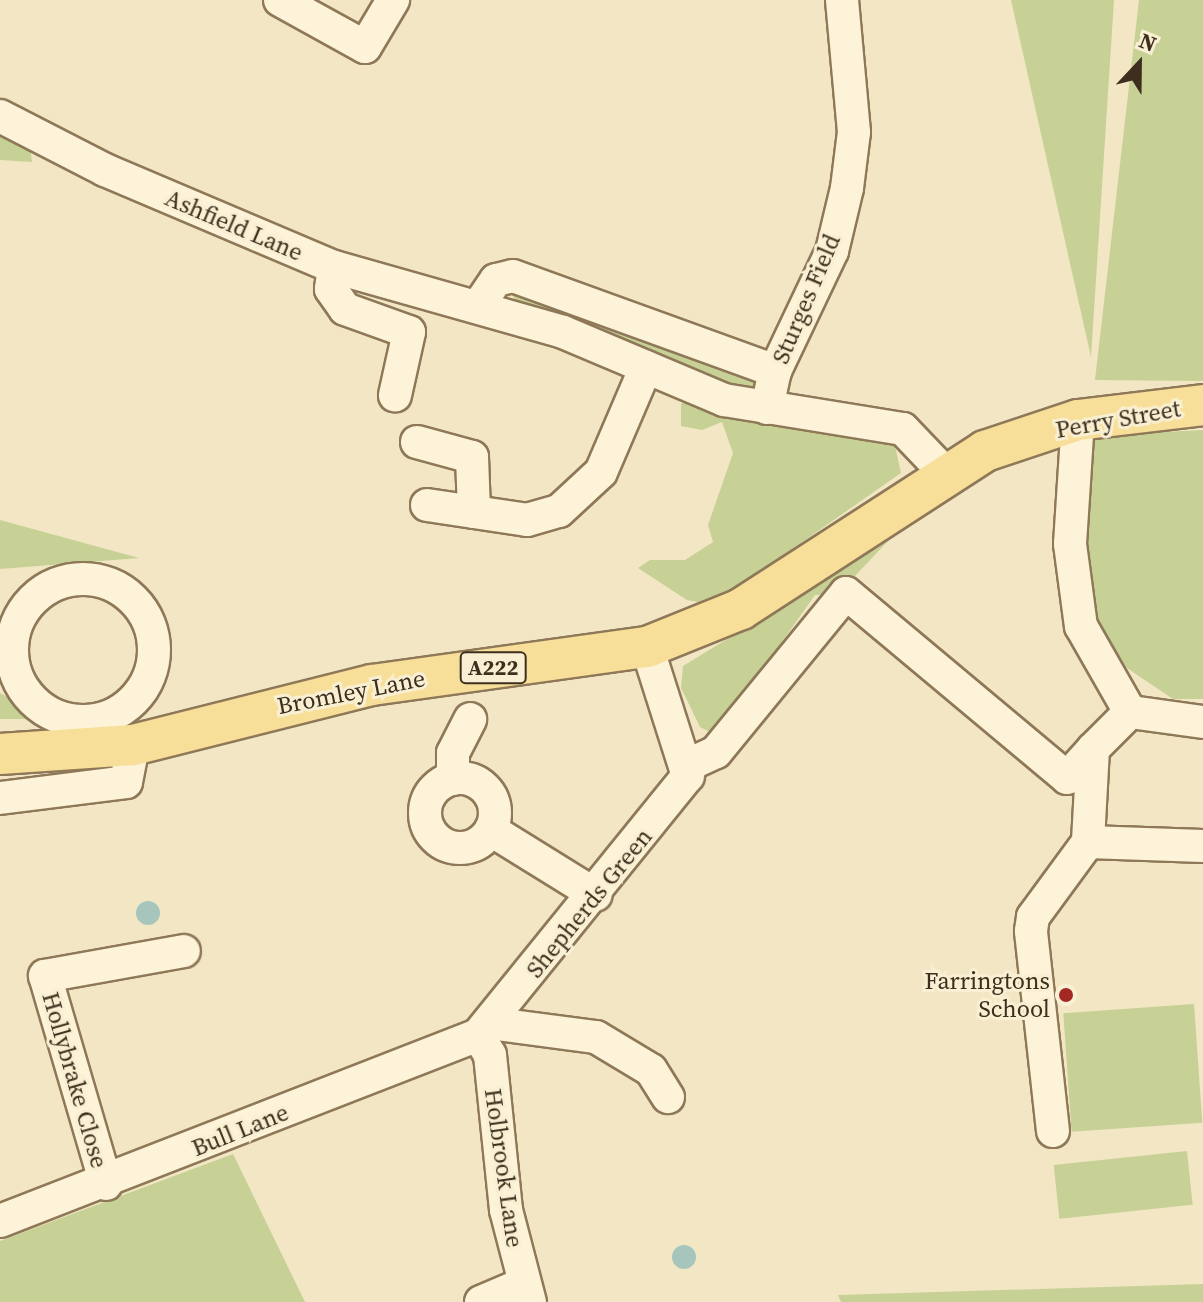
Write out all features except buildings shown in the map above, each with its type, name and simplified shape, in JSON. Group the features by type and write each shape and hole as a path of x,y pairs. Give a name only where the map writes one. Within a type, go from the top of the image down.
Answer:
{"main road":[{"name":"Perry Street","path":"945,473 985,451 1078,420 1203,405"},
{"name":"Bromley Lane","path":"0,754 40,754 133,745 372,685 647,647 762,596 945,473"}],"street":[{"path":"280,0 365,47 393,0"},
{"name":"Sturges Field","path":"767,408 775,371 832,251 847,188 854,132 842,0"},
{"name":"Ashfield Lane","path":"0,116 105,170 334,267 479,305 646,367 724,400 892,424 912,434 945,473"},
{"path":"334,267 331,289 345,309 409,332 395,395"},
{"path":"479,305 496,280 513,276 775,371"},
{"path":"427,505 527,520 582,496 601,472 646,367"},
{"path":"1078,420 1070,544 1081,626 1130,712"},
{"path":"417,442 472,457 474,512"},
{"path":"39,705 81,721 103,718 140,693 153,662 151,628 124,591 77,579 34,598 20,617 14,664 39,705 40,754"},
{"path":"647,647 688,765 716,752 846,593 1067,778 1130,712"},
{"path":"1130,712 1203,722"},
{"path":"453,779 453,753 470,719"},
{"path":"0,798 126,782 133,745"},
{"path":"1053,1131 1031,931 1033,917 1088,842 1093,749"},
{"name":"Shepherds Green","path":"484,1029 683,787 688,765"},
{"path":"453,779 471,780 490,795 491,830 464,848 435,837 426,806 437,787 453,779"},
{"path":"491,830 596,895"},
{"path":"1088,842 1203,846"},
{"name":"Hollybrake Close","path":"106,1184 45,976 184,951"},
{"path":"484,1029 596,1037 651,1070 668,1097"},
{"name":"Bull Lane","path":"0,1221 106,1184 484,1029"},
{"name":"Holbrook Lane","path":"484,1029 490,1055 506,1210 526,1293"},
{"path":"481,1302 526,1293"}],"green space":[{"path":"1011,0 1114,0 1091,357"},
{"path":"1139,0 1203,0 1203,381 1095,380"},
{"path":"0,128 30,147 32,162 0,160"},
{"path":"507,287 756,380 756,388 736,390 518,304"},
{"path":"688,400 894,442 901,473 735,589 708,604 687,600 638,568 650,560 685,560 713,542 708,525 733,453 722,422 702,430 681,426 681,404"},
{"path":"1203,430 1203,699 1173,699 1127,668 1094,622 1081,567 1089,436"},
{"path":"0,520 139,558 0,569"},
{"path":"888,541 838,594 815,595 716,735 700,727 681,688 683,666"},
{"path":"0,693 17,702 28,719 0,719"},
{"path":"1194,1004 1202,1123 1072,1132 1063,1013"},
{"path":"1187,1151 1193,1205 1059,1219 1054,1165"},
{"path":"233,1154 305,1302 0,1302 0,1241"},
{"path":"1203,1284 1203,1302 841,1302 838,1295"}],"water":[{"path":"148,901 157,904 160,913 157,922 148,925 139,922 136,913 139,904"},
{"path":"684,1245 695,1252 696,1257 689,1268 684,1269 673,1262 672,1257 679,1246"}],"place":[{"name":"Farringtons School","path":"1066,995"}]}
